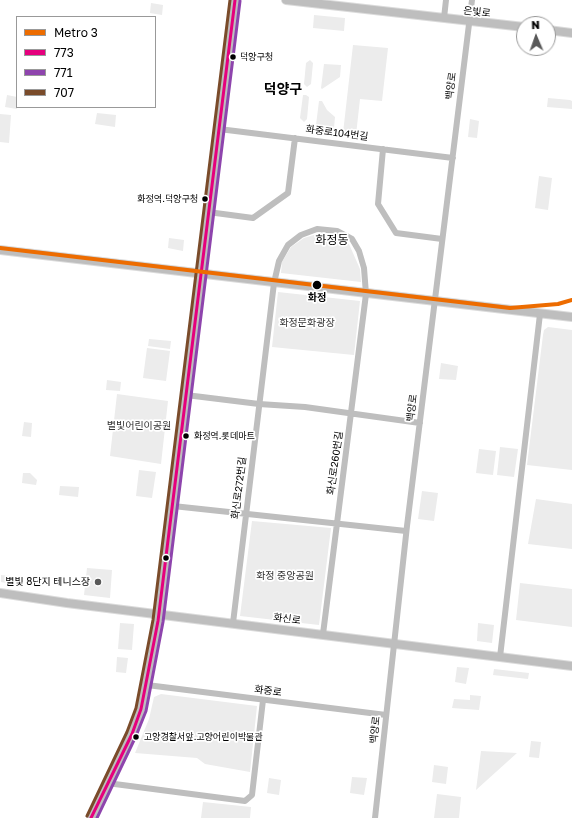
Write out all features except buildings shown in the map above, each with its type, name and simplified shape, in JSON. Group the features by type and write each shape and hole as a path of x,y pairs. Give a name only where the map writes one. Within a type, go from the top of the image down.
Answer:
{"main road":[{"path":"91,818 132,734 141,709 147,685 159,614 173,506 235,0"},
{"name":"은빛로","path":"286,0 516,26"},
{"path":"556,31 572,33"},
{"path":"0,250 572,318"},
{"name":"화신로","path":"0,593 572,666"}],"street":[{"path":"444,18 446,0"},
{"name":"백양로","path":"375,818 386,715 396,643 406,531 472,0"},
{"name":"화중로104번길","path":"219,129 453,158"},
{"path":"208,212 253,218 288,193 294,138"},
{"path":"383,149 378,204 396,233 442,239"},
{"name":"화신로272번길","path":"233,623 274,283 282,253 294,239 309,231 317,229 337,231 352,239 359,251 364,268 366,294"},
{"name":"화신로260번길","path":"323,634 366,294"},
{"path":"500,657 540,314"},
{"path":"186,395 259,404 305,407 420,423"},
{"path":"173,506 406,531"},
{"name":"화중로","path":"147,685 386,715"},
{"path":"107,783 244,801 252,795 263,700"}],"green space":[{"path":"151,3 163,5 162,15 150,13"},
{"path":"314,15 345,18 344,31 313,28"},
{"path":"353,45 388,48 382,101 360,99 356,135 343,133"},
{"path":"310,60 313,63 311,84 307,87 304,84 306,63"},
{"path":"324,64 341,65 340,77 322,89 321,88"},
{"path":"7,95 16,97 17,109 5,107"},
{"path":"303,95 309,97 307,119 304,122 300,118"},
{"path":"548,98 570,100 572,101 572,109 547,107"},
{"path":"319,101 322,101 327,110 335,117 334,128 316,125"},
{"path":"97,113 116,115 115,127 95,124"},
{"path":"0,114 11,115 9,143 0,142"},
{"path":"470,119 479,121 477,138 468,137"},
{"path":"539,176 552,178 548,210 535,208"},
{"path":"317,234 337,236 349,244 360,269 361,282 281,273 282,262 291,247 304,238"},
{"path":"169,238 184,240 183,251 168,248"},
{"name":"화정문화광장","path":"278,292 360,301 354,355 272,347"},
{"path":"548,327 572,330 572,470 527,465 543,335 544,330"},
{"path":"149,339 171,341 170,349 148,346"},
{"path":"147,348 170,351 166,381 143,378"},
{"path":"441,363 458,366 456,380 439,379"},
{"path":"107,380 121,382 120,391 106,390"},
{"name":"별빛어린이공원","path":"117,394 168,401 161,464 110,456"},
{"path":"24,422 32,423 31,437 22,436"},
{"path":"500,447 518,449 514,477 497,475"},
{"path":"479,449 496,451 493,475 476,473"},
{"path":"139,470 156,472 152,498 136,496"},
{"path":"23,473 30,473 37,480 36,485 22,483"},
{"path":"60,486 79,487 78,497 59,495"},
{"path":"422,491 438,493 434,521 418,519"},
{"path":"536,499 572,504 572,549 528,544"},
{"name":"화정 중앙공원","path":"252,521 331,528 319,625 240,616"},
{"name":"별빛 8단지 테니스장","path":"87,568 112,570 110,598 84,595"},
{"path":"1,575 20,577 19,585 1,582"},
{"path":"520,583 572,589 572,627 516,620"},
{"path":"120,623 134,624 132,650 118,649"},
{"path":"478,623 494,625 492,643 477,641"},
{"path":"117,657 128,658 126,673 116,672"},
{"path":"457,667 469,668 466,684 455,682"},
{"path":"494,669 529,673 528,679 493,675"},
{"path":"161,694 257,706 250,772 205,764 197,758 135,753 149,719 154,697"},
{"path":"470,695 481,696 479,710 452,708 454,699 470,700"},
{"path":"531,741 541,742 539,758 529,757"},
{"path":"481,751 517,753 476,790"},
{"path":"434,765 448,767 446,784 432,782"},
{"path":"352,777 367,778 364,795 350,793"},
{"path":"269,778 281,780 279,795 267,793"},
{"path":"437,794 461,797 459,818 434,818"},
{"path":"203,802 251,807 250,818 201,818"}],"metro line":[{"name":"3","path":"0,248 510,308 558,304 572,300"}],"transit line":[{"name":"707","path":"87,816 127,732 136,708 153,620 230,0"},
{"name":"773","path":"91,818 132,734 141,709 158,621 235,0"},
{"name":"771","path":"97,818 136,736 146,711 163,622 240,1"}],"place":[{"name":"덕양구청","path":"233,57"},
{"name":"화정역.덕양구청","path":"205,199"},
{"name":"화정","path":"317,285"},
{"name":"화정역.롯데마트","path":"186,436"},
{"name":"별빛 8단지 테니스장","path":"98,582"},
{"name":"고양경찰서앞.고양어린이박물관","path":"136,737"}],"district":[{"name":"덕양구","path":"283,90"},
{"name":"화정동","path":"332,240"}]}
